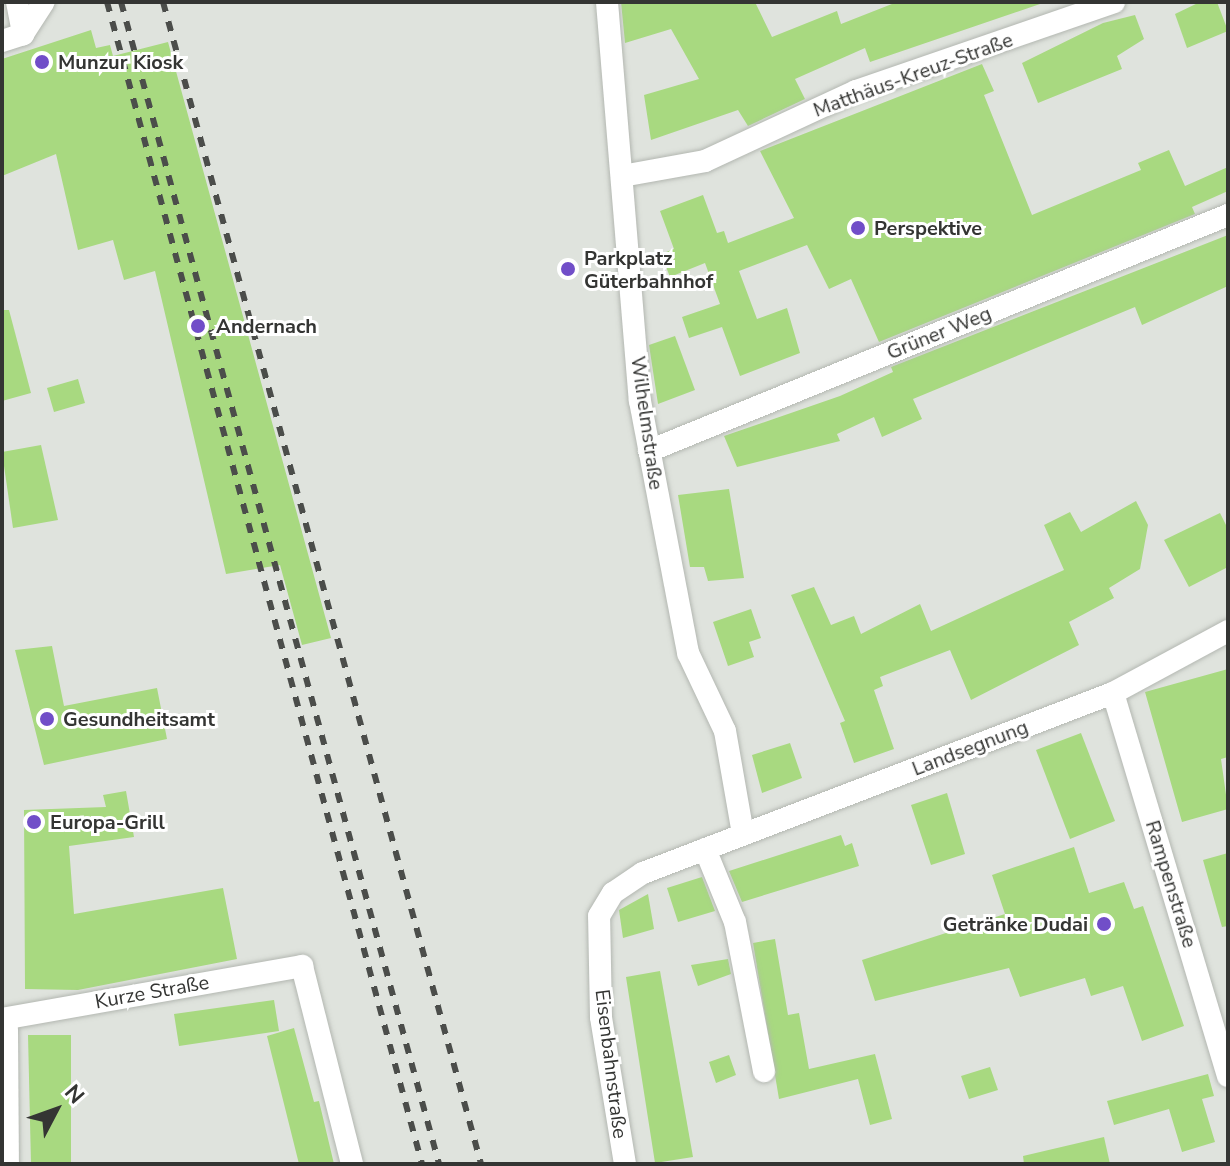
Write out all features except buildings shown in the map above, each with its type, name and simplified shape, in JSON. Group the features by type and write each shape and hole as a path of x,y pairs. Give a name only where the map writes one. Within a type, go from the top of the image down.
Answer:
{"street":[{"path":"13,37 17,2"},
{"path":"13,37 44,2"},
{"name":"Wilhelmstraße","path":"607,2 649,451 688,653 725,731 743,834"},
{"name":"Matthäus-Kreuz-Straße","path":"622,176 705,161 856,91 1114,2"},
{"name":"Grüner Weg","path":"649,451 1228,215"},
{"name":"Landsegnung","path":"599,916 613,893 643,873 1113,693 1228,631"},
{"name":"Rampenstraße","path":"1113,693 1228,1076"},
{"path":"705,849 735,922 764,1071"},
{"name":"Eisenbahnstraße","path":"599,916 601,1017 625,1164"},
{"name":"Kurze Straße","path":"2,1019 302,966 352,1164"},
{"path":"2,1030 3,1164"}],"railway":[{"path":"107,2 422,1164"},
{"path":"121,2 439,1164"},
{"path":"163,2 481,1164"}],"place":[{"name":"Munzur Kiosk","path":"42,62"},
{"name":"Perspektive","path":"858,228"},
{"name":"Parkplatz Güterbahnhof","path":"568,269"},
{"name":"Andernach","path":"198,326"},
{"name":"Gesundheitsamt","path":"47,719"},
{"name":"Europa-Grill","path":"34,822"},
{"name":"Getränke Dudai","path":"1104,924"}]}
